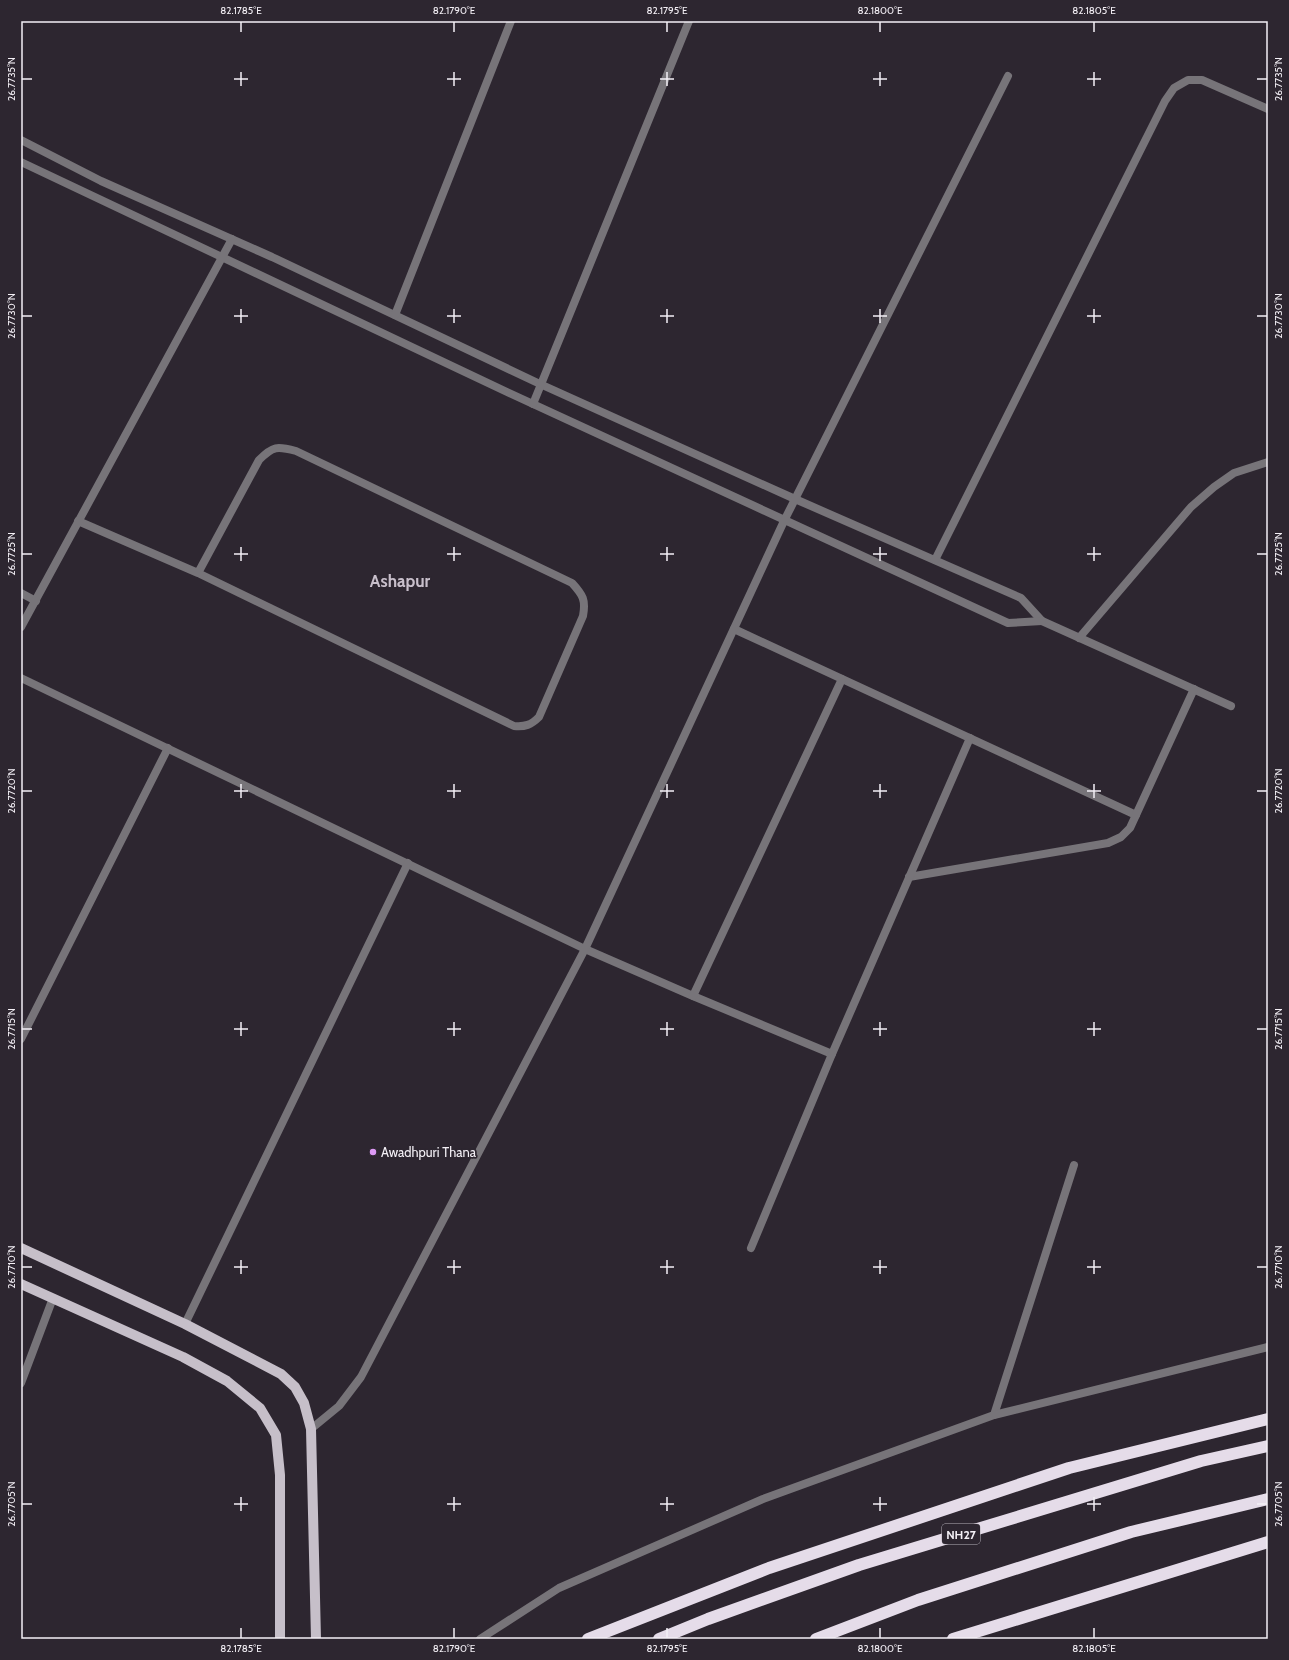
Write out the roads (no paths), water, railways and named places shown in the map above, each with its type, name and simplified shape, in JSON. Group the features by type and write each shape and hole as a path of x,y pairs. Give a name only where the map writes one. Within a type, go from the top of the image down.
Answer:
{"highway":[{"path":"588,1639 769,1568 1069,1468 1268,1419"},
{"name":"NH27","path":"659,1639 708,1619 860,1565 1201,1461 1268,1446"},
{"path":"816,1639 918,1600 1131,1532 1268,1499"},
{"path":"953,1639 1268,1542"}],"main road":[{"path":"21,1248 185,1324 281,1374 295,1387 304,1403 311,1429 316,1639"},
{"path":"21,1284 182,1357 227,1381 260,1408 276,1435 280,1475 280,1639"}],"street":[{"path":"395,315 511,21"},
{"path":"533,404 689,21"},
{"path":"311,1429 339,1406 361,1377 585,949 784,520 1008,76"},
{"path":"935,560 1165,101 1174,88 1188,80 1202,80 1268,109"},
{"path":"21,140 102,181 232,239 540,384 795,499 1021,598 1042,621 1232,706"},
{"path":"21,162 221,258 266,277 533,404 1008,623 1042,621"},
{"path":"21,627 232,239"},
{"path":"78,520 198,573 514,726 524,727 533,723 539,717 584,616 585,603 580,592 572,583 296,451 282,447 269,450 259,460 198,573"},
{"path":"1079,638 1191,507 1214,487 1234,474 1268,462"},
{"path":"21,593 36,601"},
{"path":"734,629 1136,815"},
{"path":"21,678 585,949 832,1054"},
{"path":"693,996 842,679"},
{"path":"908,877 1108,843 1121,837 1130,828 1194,689"},
{"path":"751,1248 908,877 970,738"},
{"path":"21,1039 168,748"},
{"path":"185,1324 408,863"},
{"path":"994,1415 1074,1165"},
{"path":"21,1383 53,1298"},
{"path":"480,1639 559,1588 763,1499 994,1415 1268,1347"}],"place":[{"name":"Awadhpuri Thana","path":"373,1152"}],"district":[{"name":"Ashapur","path":"400,581"}]}
